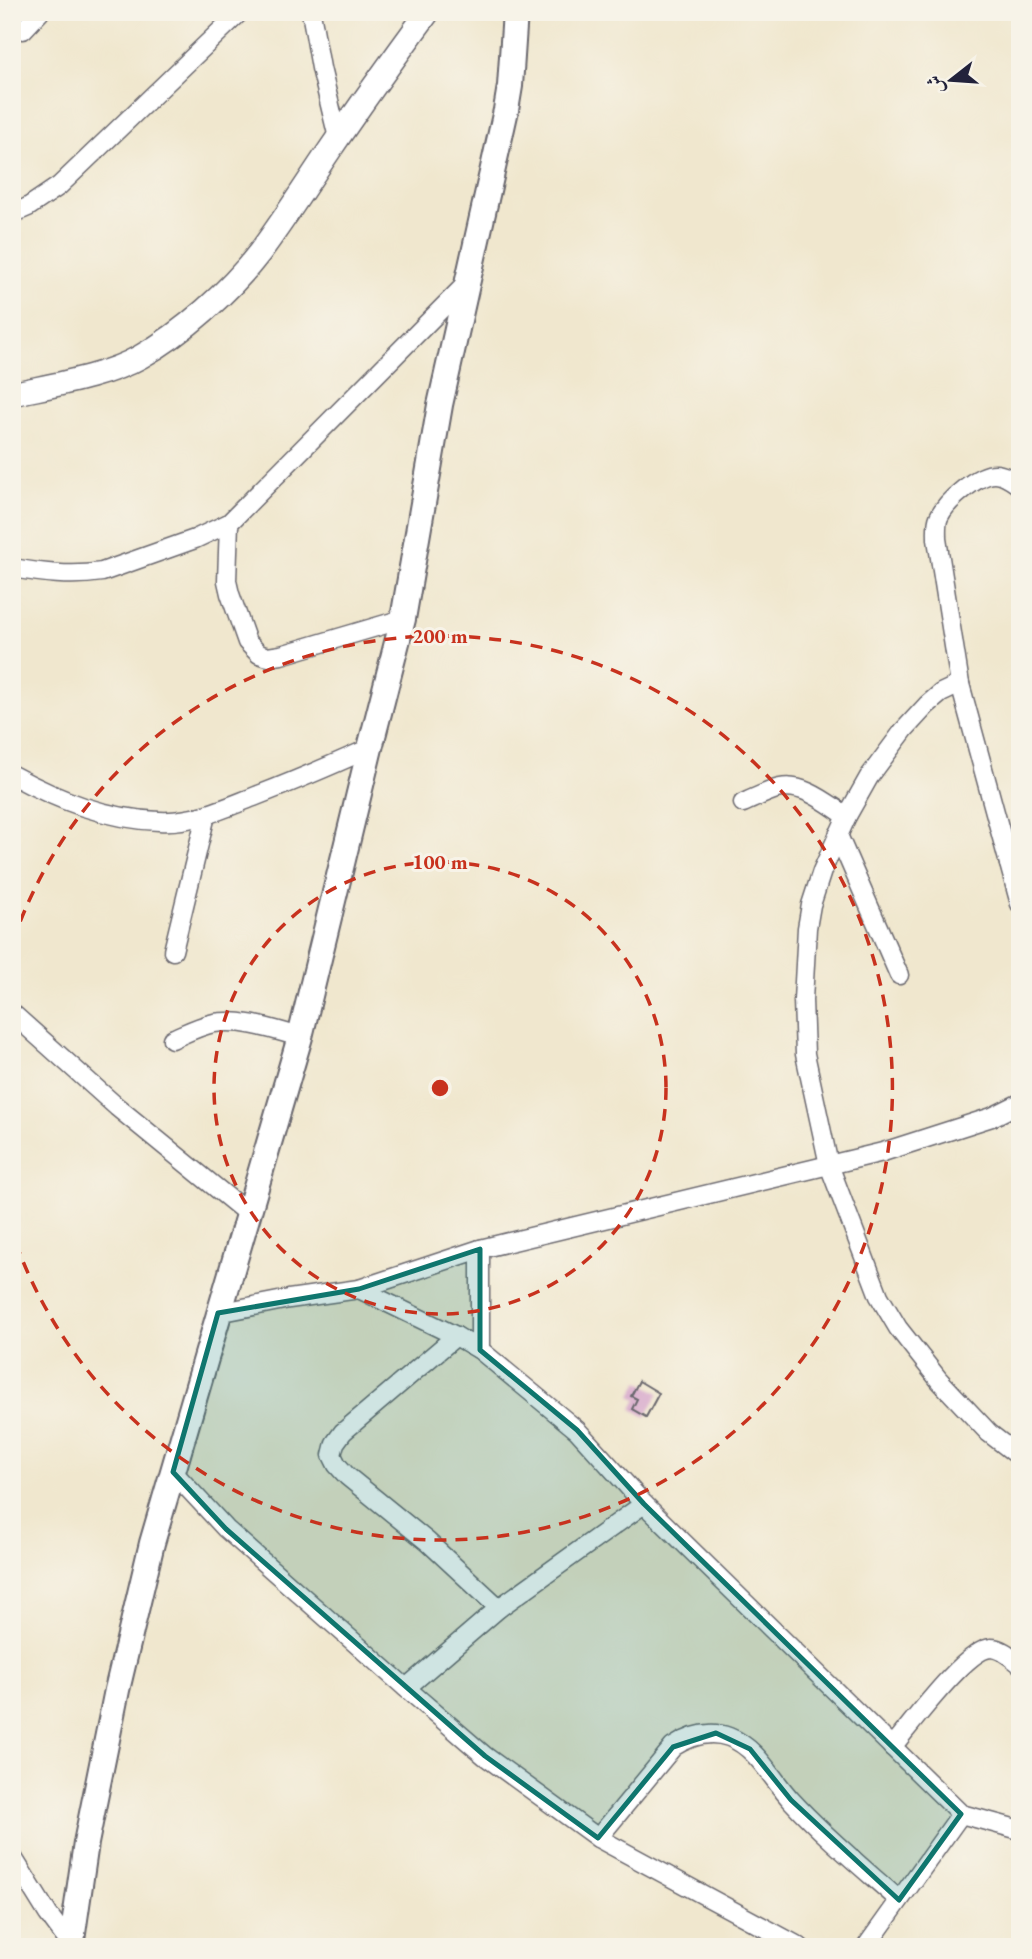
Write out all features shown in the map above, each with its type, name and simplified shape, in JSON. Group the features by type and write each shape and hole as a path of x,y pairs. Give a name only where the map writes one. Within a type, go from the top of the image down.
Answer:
{"main road":[{"path":"71,1946 86,1843 117,1690 152,1543 300,1037 403,619 435,426 506,110 515,12"}],"street":[{"path":"23,30 40,12"},
{"path":"12,214 28,207 59,186 240,12"},
{"path":"311,12 338,138"},
{"path":"12,394 58,384 127,363 180,329 226,290 260,252 428,12"},
{"path":"12,568 56,574 87,575 102,572 195,539 229,523 469,281"},
{"path":"1020,486 994,474 985,476 965,488 944,508 939,517 937,539 960,684 1020,904"},
{"path":"229,523 228,588 247,642 259,654 268,657 281,655 403,619"},
{"path":"960,684 941,693 927,705 904,730 869,777 847,816 822,871 807,928 803,1000 805,1054 829,1165 879,1296 898,1328 939,1380 989,1433 1020,1457"},
{"path":"12,775 68,803 117,816 159,821 183,820 206,816 306,777 370,748"},
{"path":"743,803 781,788 796,788 814,795 847,816"},
{"path":"173,951 206,816"},
{"path":"838,835 899,975"},
{"path":"1009,864 1020,845"},
{"path":"12,1013 117,1107 247,1213"},
{"path":"173,1039 200,1027 232,1022 257,1025 300,1037"},
{"path":"218,1313 359,1289 480,1249 883,1152 992,1117 1020,1103"},
{"path":"480,1249 480,1350"},
{"path":"359,1289 480,1350 578,1430 644,1504 961,1814 1020,1830"},
{"path":"456,1336 343,1432 335,1443 332,1455 347,1476 428,1542 499,1608"},
{"path":"173,1472 226,1529 485,1756 598,1838 800,1947"},
{"path":"405,1688 499,1608 644,1504"},
{"path":"892,1747 972,1656 991,1648 1020,1664"},
{"path":"598,1838 673,1747 687,1738 716,1733 750,1749 791,1800 899,1900"},
{"path":"866,1947 961,1814"},
{"path":"12,1856 71,1946"}],"highlighted area":[{"path":"480,1249 480,1350 577,1430 644,1504 961,1814 899,1900 791,1800 750,1749 716,1733 673,1747 598,1838 485,1756 226,1529 173,1472 218,1313 359,1289"}],"building":[{"path":"639,1381 659,1393 646,1417 632,1409 637,1399 631,1396"}]}
